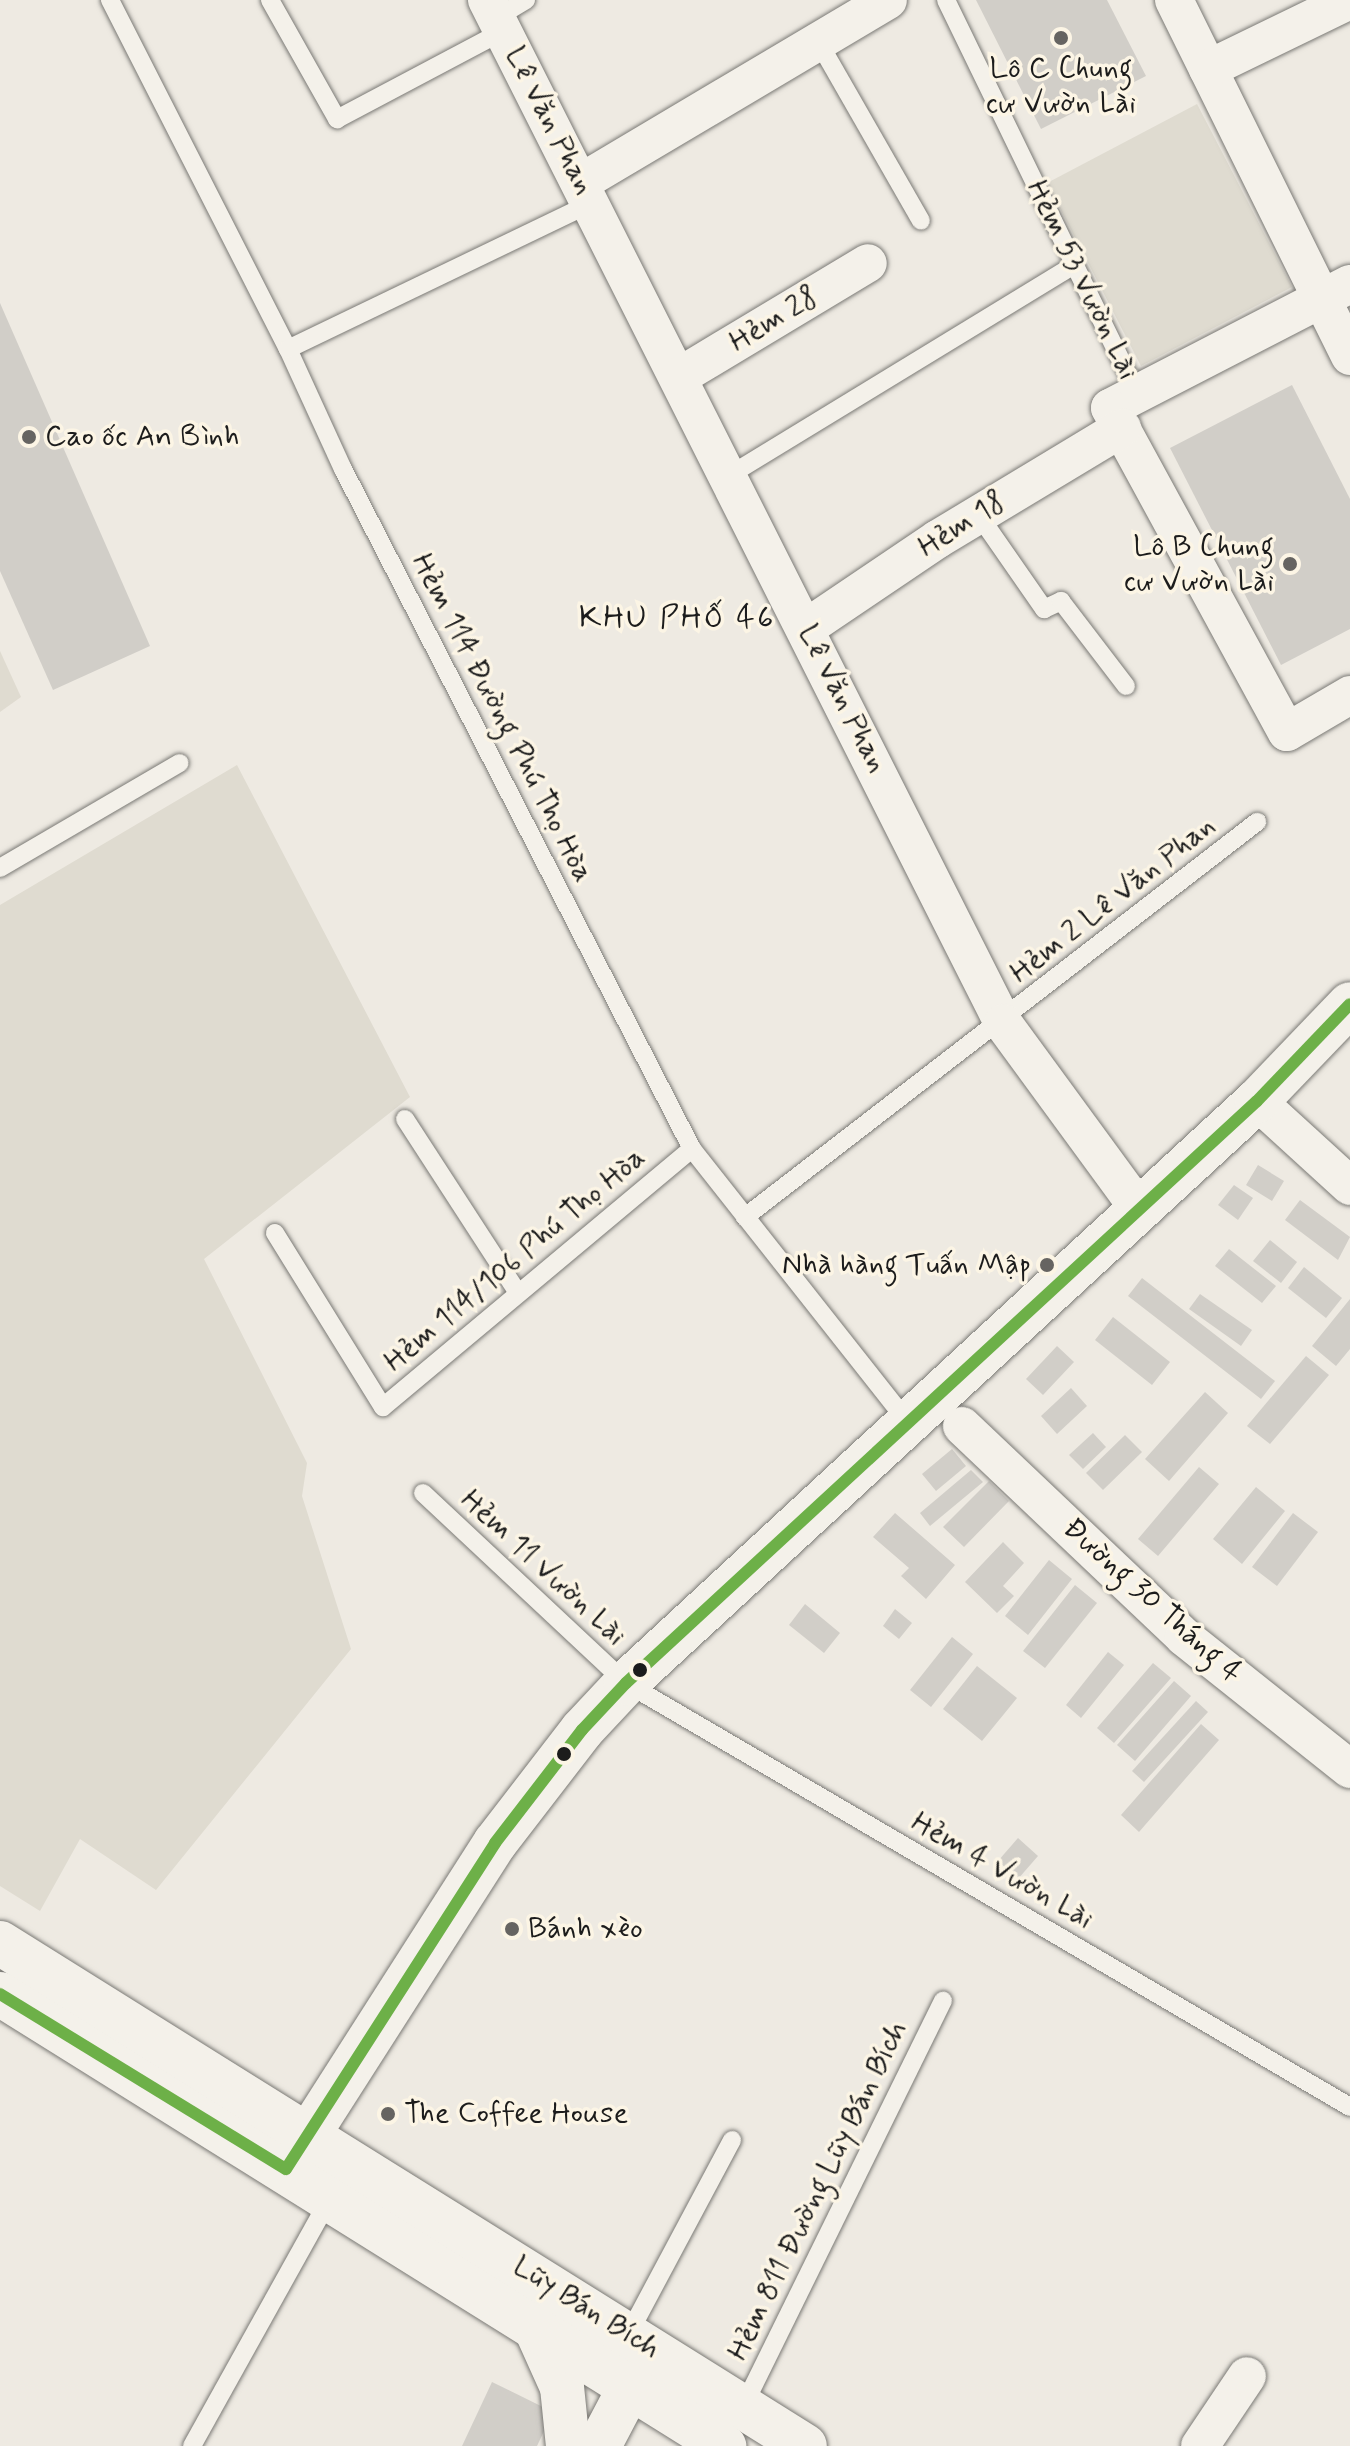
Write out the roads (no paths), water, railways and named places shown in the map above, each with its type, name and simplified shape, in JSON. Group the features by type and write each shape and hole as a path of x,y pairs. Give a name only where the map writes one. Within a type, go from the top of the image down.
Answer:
{"main road":[{"path":"286,2169 495,1843 582,1730 626,1683 907,1421 1257,1101 1350,1004"},
{"name":"Lũy Bán Bích","path":"0,1943 310,2133 805,2446"},
{"name":"Lũy Bán Bích","path":"0,1994 331,2197 724,2446"},
{"path":"535,2327 562,2387 568,2446"},
{"path":"599,2446 630,2387"}],"street":[{"path":"586,193 818,41 888,0"},
{"path":"1174,0 1208,69 1336,291 1350,356"},
{"path":"1208,69 1350,0"},
{"name":"Lê Văn Phan","path":"503,12 586,193 1003,1023 1139,1209"},
{"name":"Hẻm 28","path":"680,376 868,263"},
{"name":"Hẻm 18","path":"806,628 1129,411 1336,291"},
{"name":"Hẻm 53 Vườn Lài","path":"1129,411 1287,732 1350,695"},
{"path":"1257,1101 1350,1186"},
{"name":"Đường 30 Tháng 4","path":"962,1426 1184,1637 1350,1769"},
{"path":"1200,2446 1247,2376"}],"lane":[{"name":"Hẻm 114 Đường Phú Thọ Hòa","path":"110,0 288,349 343,469 692,1149 907,1421"},
{"path":"270,0 337,119 503,12"},
{"name":"Hẻm 53 Vườn Lài","path":"946,0 1074,265 1129,411"},
{"path":"818,41 921,221"},
{"path":"288,349 586,193"},
{"path":"730,475 1074,265"},
{"path":"978,514 1044,609 1061,601 1126,686"},
{"path":"0,868 180,763"},
{"name":"Hẻm 2 Lê Văn Phan","path":"745,1217 1003,1023 1257,822"},
{"path":"405,1119 518,1293"},
{"name":"Hẻm 114/106 Phú Thọ Hòa","path":"275,1233 383,1407 692,1149"},
{"name":"Hẻm 11 Vườn Lài","path":"423,1493 626,1683"},
{"name":"Hẻm 4 Vườn Lài","path":"626,1683 1350,2107"},
{"name":"Hẻm 811 Đường Lũy Bán Bích","path":"743,2407 943,2000"},
{"path":"628,2335 732,2140"},
{"path":"192,2446 331,2197"}],"place":[{"name":"Lô C Chung cư Vườn Lài","path":"1061,38"},
{"name":"Cao ốc An Bình","path":"29,437"},
{"name":"Lô B Chung cư Vườn Lài","path":"1290,564"},
{"name":"Nhà hàng Tuấn Mập","path":"1047,1265"},
{"name":"Bánh xèo","path":"512,1929"},
{"name":"The Coffee House","path":"388,2114"}],"district":[{"name":"KHU PHỐ 46","path":"677,618"}]}
